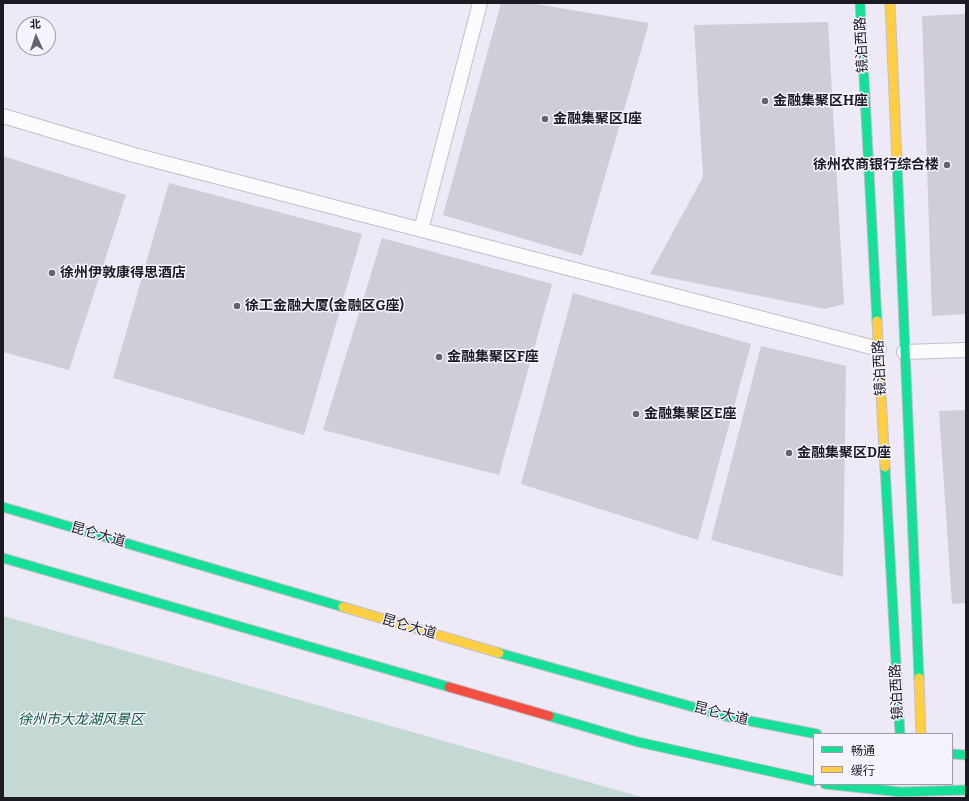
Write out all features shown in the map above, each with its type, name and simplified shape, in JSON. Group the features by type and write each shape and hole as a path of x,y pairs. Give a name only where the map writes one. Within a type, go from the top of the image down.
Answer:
{"main road":[{"name":"镜泊西路","path":"860,3 900,733"},
{"name":"镜泊西路","path":"890,3 921,733"},
{"name":"昆仑大道","path":"3,507 565,672 729,717 813,733"},
{"path":"3,558 638,742 813,782"},
{"path":"953,754 966,755"},
{"path":"836,785 901,791 966,790"}],"street":[{"path":"421,230 480,3"},
{"path":"3,116 134,155 879,349"},
{"path":"904,352 966,350"}],"green space":[{"name":"徐州市大龙湖风景区","path":"3,616 645,798 3,798"}],"building":[{"name":"金融集聚区I座","path":"501,3 530,3 649,23 582,256 443,215"},
{"name":"徐州农商银行综合楼","path":"966,14 966,314 932,316 922,16"},
{"name":"金融集聚区H座","path":"828,22 844,304 825,309 650,274 703,177 694,25"},
{"name":"徐州伊敦康得思酒店","path":"3,156 126,195 69,370 3,352"},
{"name":"徐工金融大厦(金融区G座)","path":"169,183 362,234 304,435 113,378"},
{"name":"金融集聚区F座","path":"382,238 552,284 499,475 323,430"},
{"name":"金融集聚区E座","path":"573,293 751,344 698,540 521,484"},
{"name":"金融集聚区D座","path":"761,346 846,366 843,577 711,540"},
{"path":"966,410 966,603 952,604 939,411"}],"traffic: fast":[{"path":"860,3 877,321"},
{"path":"897,161 919,678"},
{"path":"885,467 900,733"},
{"path":"3,507 343,607"},
{"path":"3,558 449,687"},
{"path":"499,653 729,717 813,733"},
{"path":"549,716 638,742 813,781"},
{"path":"953,754 966,755"},
{"path":"834,785 901,792 966,790"}],"traffic: slow":[{"path":"890,3 897,161"},
{"path":"877,321 885,467"},
{"path":"343,607 499,653"},
{"path":"919,678 921,733"}],"traffic: jam":[{"path":"449,687 549,716"}],"place":[{"name":"金融集聚区H座","path":"765,101"},
{"name":"金融集聚区I座","path":"545,119"},
{"name":"徐州农商银行综合楼","path":"947,165"},
{"name":"徐州伊敦康得思酒店","path":"52,273"},
{"name":"徐工金融大厦(金融区G座)","path":"237,306"},
{"name":"金融集聚区F座","path":"439,357"},
{"name":"金融集聚区E座","path":"636,414"},
{"name":"金融集聚区D座","path":"789,453"}]}
